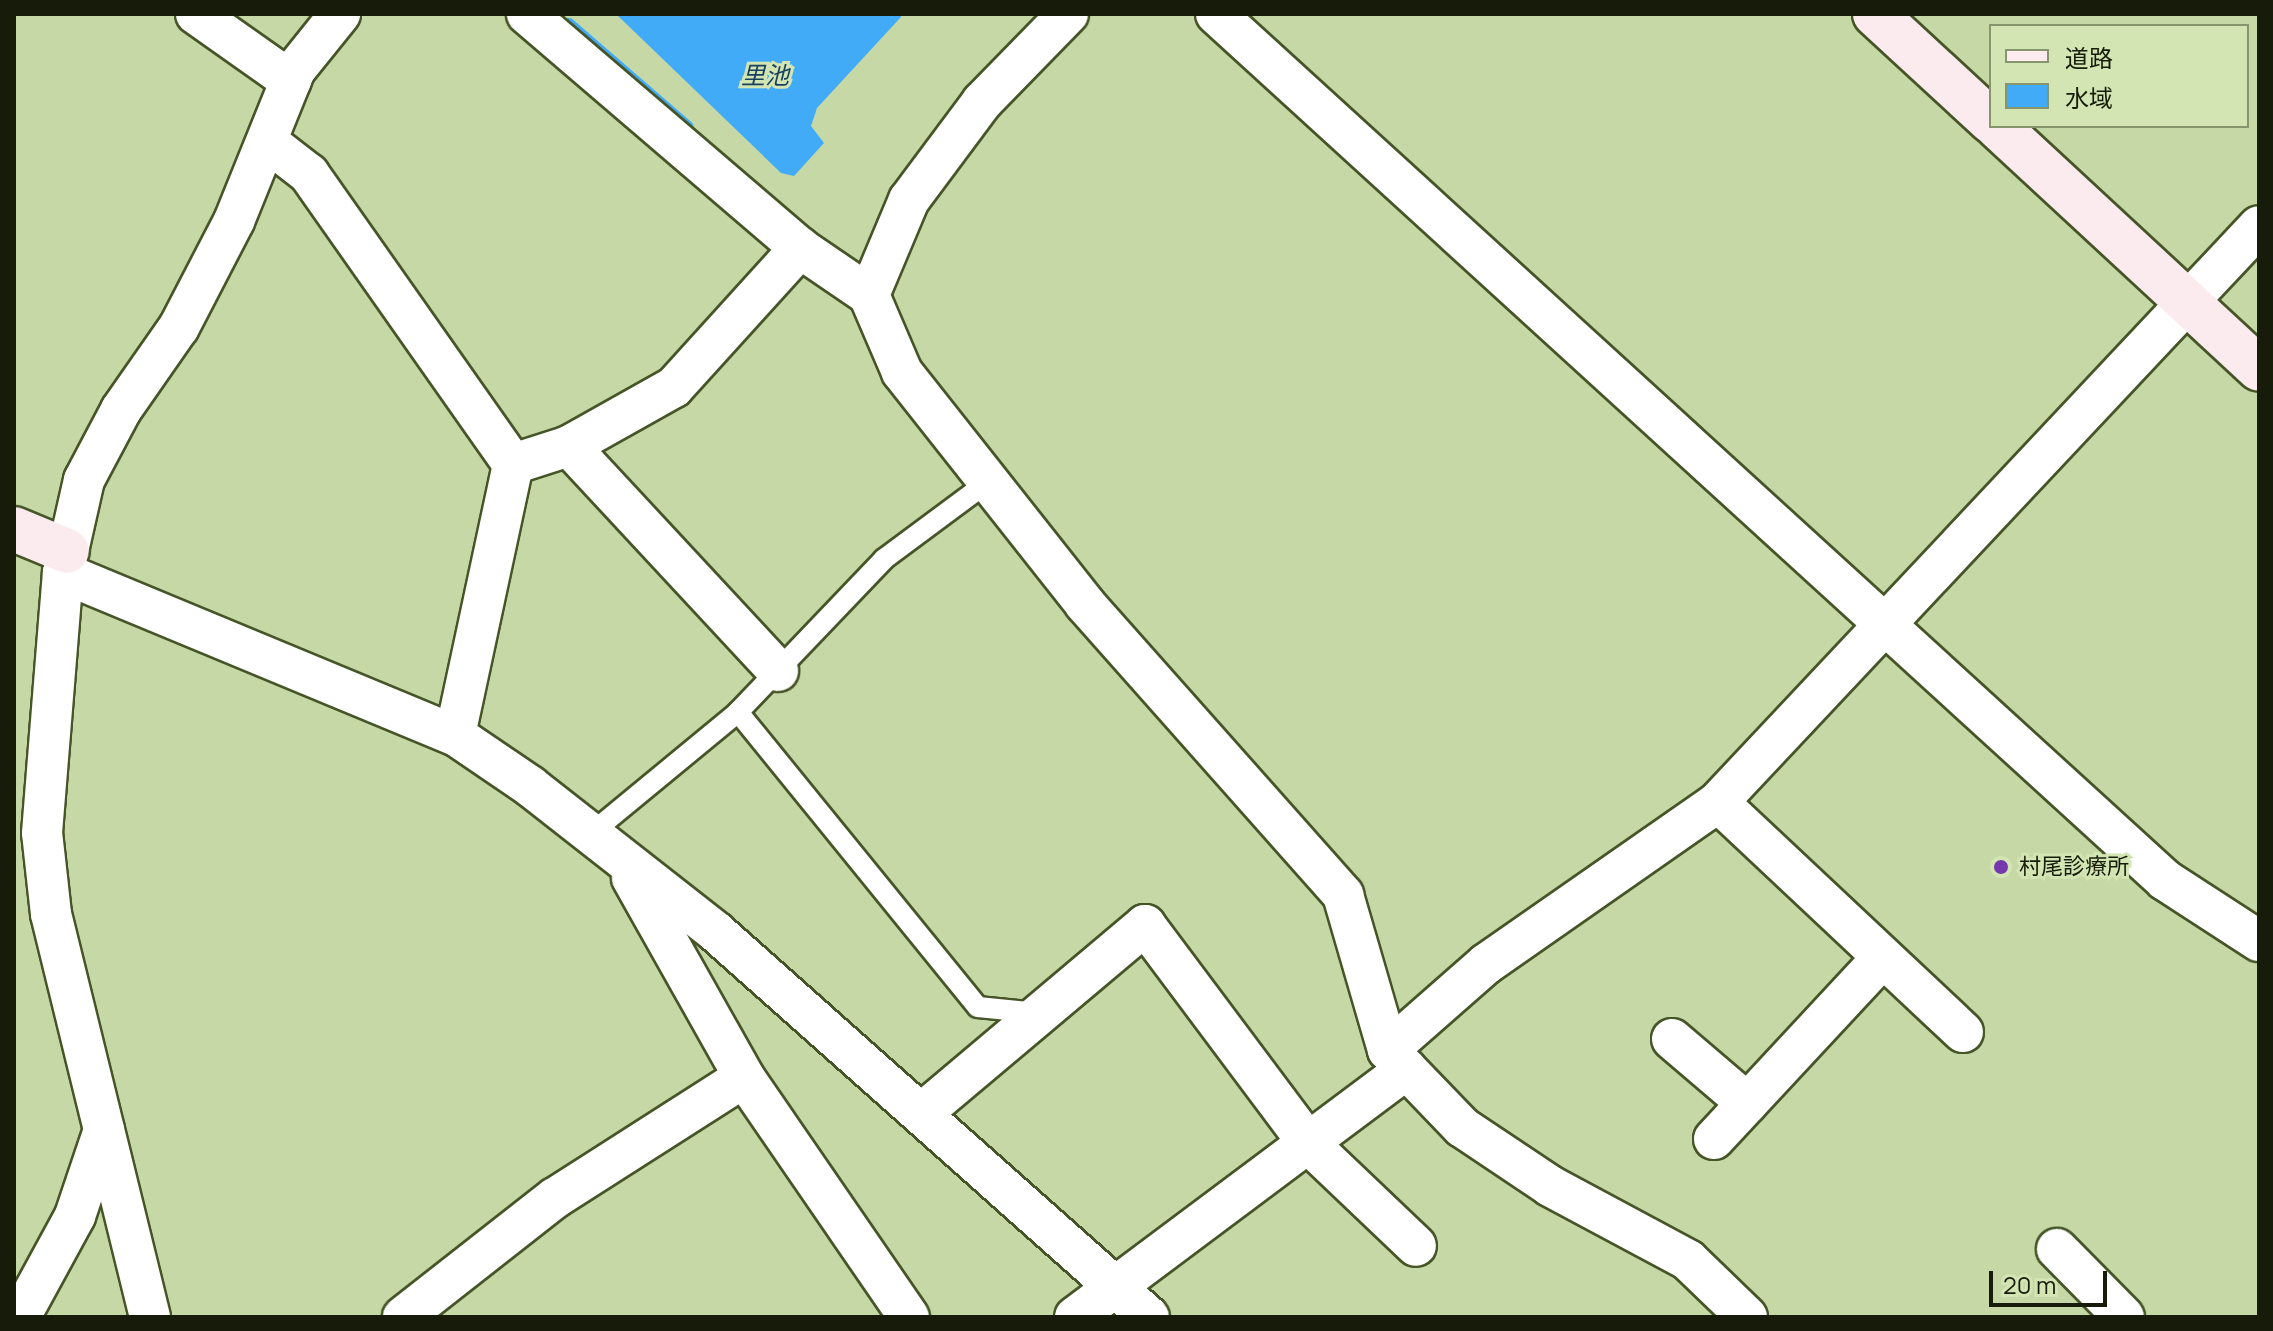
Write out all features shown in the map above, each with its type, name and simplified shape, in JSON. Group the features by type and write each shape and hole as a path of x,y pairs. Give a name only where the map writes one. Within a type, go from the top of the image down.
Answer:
{"street":[{"path":"196,14 291,81"},
{"path":"150,1317 141,1263 104,1130 28,808 65,562 84,480 121,410 179,327 269,143 291,81 340,14"},
{"path":"527,14 800,248 869,295 902,372 1085,604 1343,895 1397,1059 1462,1127 1550,1186 1688,1260 1747,1317"},
{"path":"869,295 909,200 982,102 1068,14"},
{"path":"1216,14 2165,880 2259,941"},
{"path":"1875,14 1989,119"},
{"path":"1999,128 2259,369"},
{"path":"269,143 309,174 513,464 455,735"},
{"path":"1075,1317 1308,1143 1397,1059 1486,964 1718,802 1888,626 2259,226"},
{"path":"513,464 569,446 674,387 800,248"},
{"path":"569,446 778,671"},
{"path":"14,529 65,562 455,735 716,932 1149,1317"},
{"path":"1718,802 1963,1032"},
{"path":"625,865 744,1077 909,1317"},
{"path":"922,1113 1145,925 1308,1143 1416,1246"},
{"path":"1714,1139 1883,957"},
{"path":"1672,1039 1747,1103"},
{"path":"403,1317 555,1198 744,1077"},
{"path":"20,1317 75,1216 104,1130"},
{"path":"2057,1249 2124,1317"}],"lane":[{"path":"589,835 738,712 884,559 989,481"},
{"path":"738,712 978,1007 1040,1014"}],"water":[{"name":"里池","path":"616,14 901,14 901,17 817,108 811,126 824,143 794,176 781,173"}],"waterway":[{"path":"569,24 688,127"}],"place":[{"name":"村尾診療所","path":"2001,867"}]}
